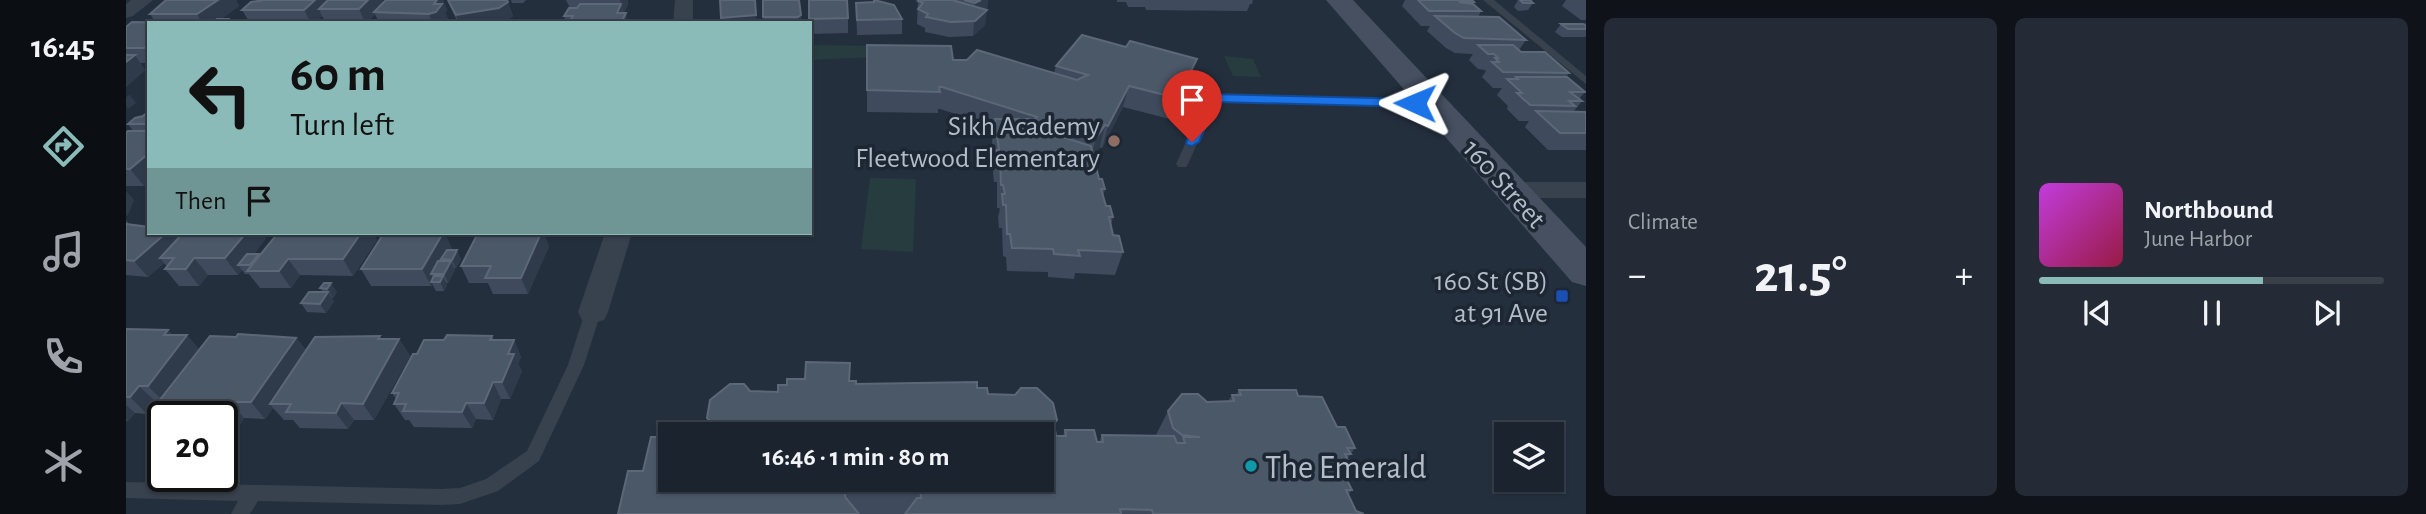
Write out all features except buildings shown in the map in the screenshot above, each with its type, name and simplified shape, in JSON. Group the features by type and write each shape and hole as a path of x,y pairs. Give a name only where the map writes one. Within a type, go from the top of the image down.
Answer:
{"main road":[{"name":"160 Street","path":"1339,0 1586,272"}],"street":[{"path":"126,12 144,0"},
{"path":"683,21 684,0"},
{"path":"1511,190 1586,190"},
{"path":"593,312 617,235"}],"lane":[{"path":"1489,0 1586,81"},
{"path":"1182,164 1212,98 1432,103"},
{"path":"126,490 441,497 460,496 492,485 533,456 576,365 593,312"},
{"path":"240,514 253,492"}],"green space":[{"path":"812,45 894,46 894,56 812,60"},
{"path":"1224,56 1253,59 1261,77 1233,76"},
{"path":"870,178 916,179 913,252 861,249"}],"place":[{"name":"Sikh Academy Fleetwood Elementary","path":"1114,141"},
{"name":"160 St (SB) at 91 Ave","path":"1562,296"},
{"name":"The Emerald","path":"1251,466"}],"route":[{"path":"1192,142 1212,98 1415,103"}]}
